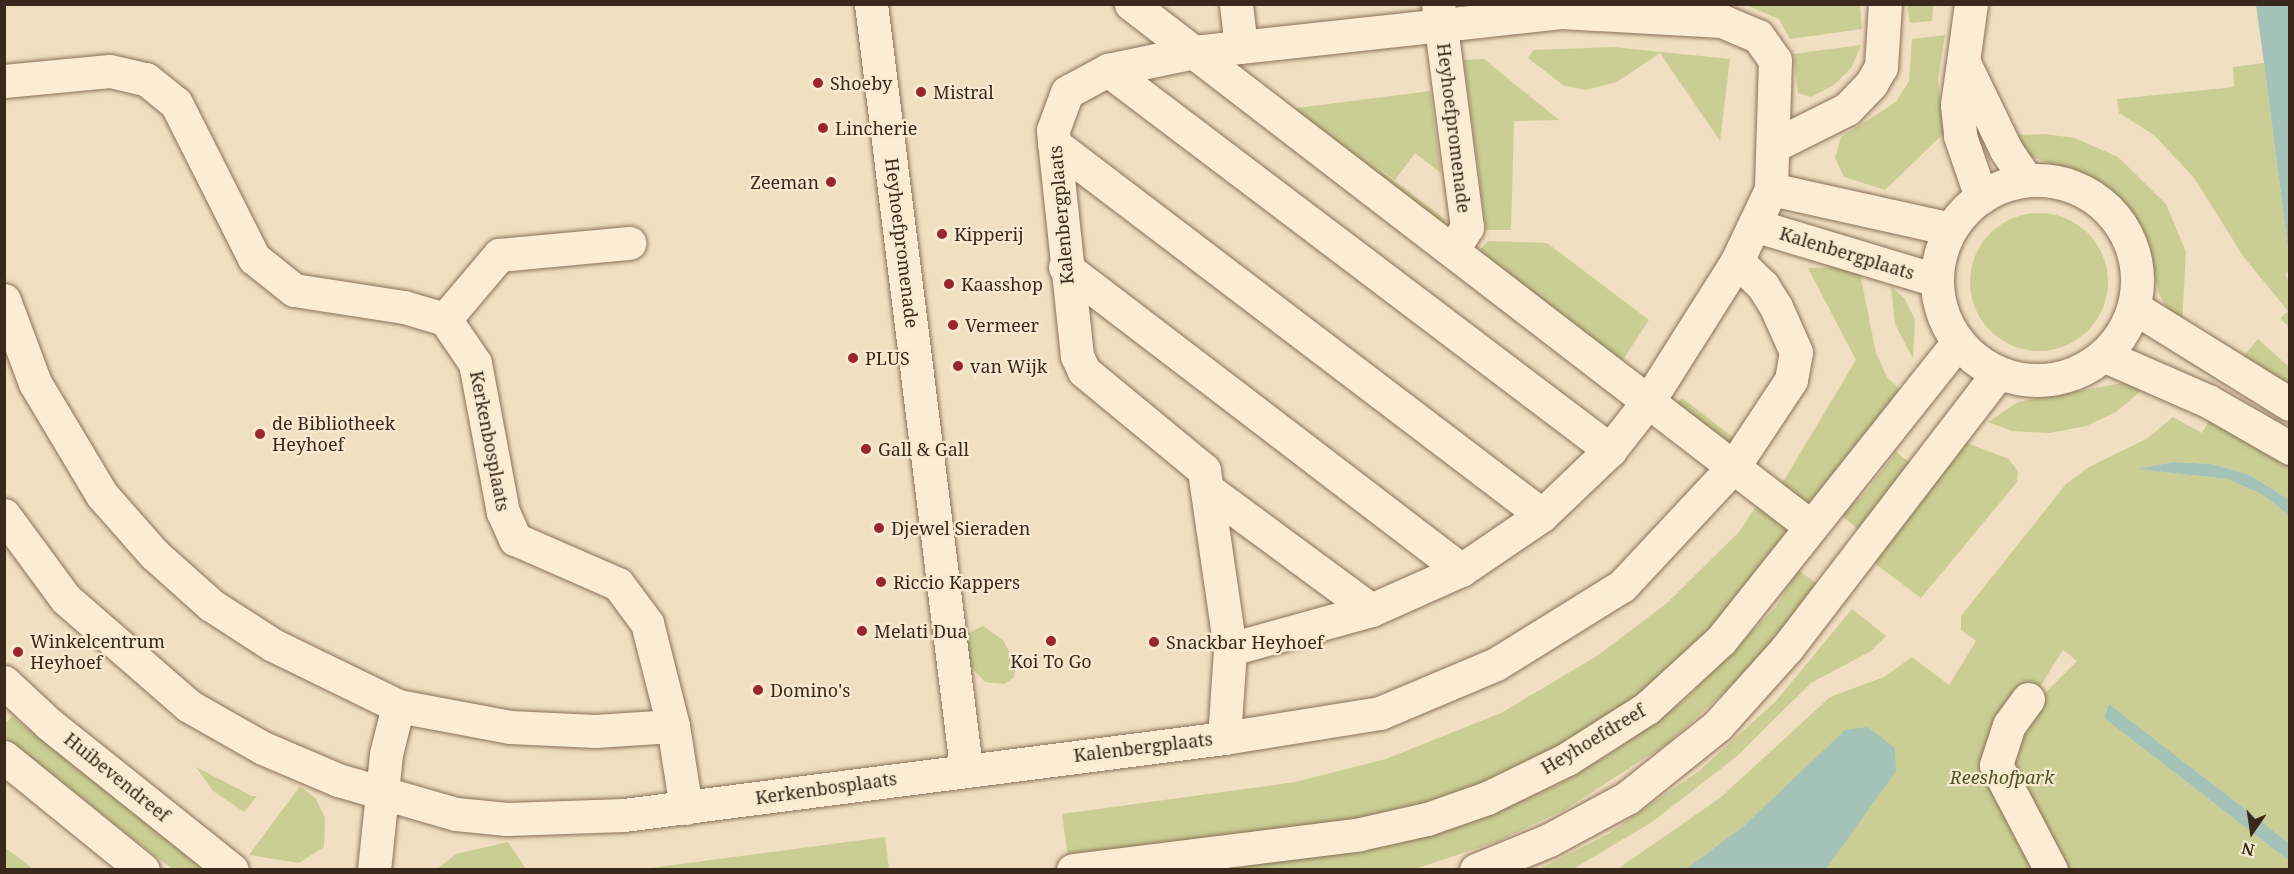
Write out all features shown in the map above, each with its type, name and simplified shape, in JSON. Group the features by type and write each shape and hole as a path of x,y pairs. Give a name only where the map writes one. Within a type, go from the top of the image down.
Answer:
{"street":[{"name":"Heyhoefpromenade","path":"871,4 966,768"},
{"path":"1131,4 1453,249 1810,526"},
{"path":"1236,4 1241,47"},
{"path":"1775,145 1847,109 1870,84 1881,67 1885,4"},
{"path":"1971,4 1965,65 1957,105 1960,136 1981,197"},
{"name":"Kalenbergplaats","path":"966,768 1224,738 1230,649 1204,470 1084,371 1077,356 1065,267 1053,130 1066,92 1108,70 1194,52 1241,47 1439,15 1561,12 1722,21 1758,36 1775,60 1775,145 1771,189 1757,226 1737,261 1649,400 1610,450 1542,515 1461,570 1371,610 1230,649"},
{"name":"Heyhoefpromenade","path":"1439,15 1467,228 1453,249"},
{"path":"1965,65 2006,150 2026,180"},
{"path":"1108,70 1610,450"},
{"path":"4,81 110,71 146,79 176,103 254,258 294,290 404,307 445,319 499,255 629,243"},
{"path":"1054,144 1542,515"},
{"path":"2026,180 2060,182 2090,194 2115,215 2132,243 2139,275 2135,308 2123,334 2105,356 2081,372 2054,380 2025,381 1998,373 1958,342 1946,323 1936,280 1939,258 1951,229 1981,197 2026,180"},
{"path":"1771,189 1951,229"},
{"name":"Kalenbergplaats","path":"1757,226 1936,280"},
{"path":"1224,738 1380,713 1496,664 1622,586 1734,466 1791,380 1796,352 1763,286 1737,261"},
{"path":"1065,267 1461,570"},
{"path":"4,300 35,383 67,442 102,495 154,554 212,605 273,645 398,706 510,727 595,731 673,726"},
{"path":"2135,308 2289,404"},
{"name":"Kerkenbosplaats","path":"445,319 475,363 503,512 515,539 618,584 647,623 673,726 686,808"},
{"name":"Heyhoefdreef","path":"1073,870 1360,834 1427,819 1487,798 1567,759 1647,708 1721,640 1958,342"},
{"path":"2105,356 2208,401 2289,448"},
{"path":"1476,870 1549,840 1628,798 1718,725 1787,648 1998,373"},
{"path":"1207,489 1371,610"},
{"name":"Kerkenbosplaats","path":"4,515 66,599 189,706 263,748 382,795 456,814 507,819 686,808 966,768"},
{"name":"Huibevendreef","path":"4,682 232,870"},
{"path":"2028,699 2008,725 1996,765 2051,870"},
{"path":"374,870 382,795 398,706"},
{"path":"4,757 143,870"}],"green space":[{"path":"1746,5 1860,5 1862,29 1790,39 1779,19"},
{"path":"1907,5 1933,5 1932,21 1910,23"},
{"path":"1945,35 1938,80 1944,133 1885,190 1844,177 1835,158 1841,137 1896,102 1909,81 1912,39"},
{"path":"1861,45 1852,67 1834,85 1811,97 1798,93 1793,54"},
{"path":"1613,47 1730,59 1720,141 1660,53 1617,82 1585,90 1563,85 1528,58 1534,50"},
{"path":"1484,59 1559,120 1514,121 1511,230 1486,230 1464,60"},
{"path":"2264,63 2289,256 2289,271 2285,275 2289,282 2289,327 2280,318 2288,311 2243,256 2195,179 2154,135 2119,113 2117,99 2234,87 2233,67"},
{"path":"1430,91 1441,173 1415,153 1395,180 1356,152 1446,220 1441,228 1292,114 1297,108"},
{"path":"2044,134 2075,138 2118,157 2166,204 2186,252 2182,323 2169,313 2159,293 2144,233 2122,204 2087,176 2031,157 2017,135"},
{"path":"2039,213 2066,218 2078,224 2088,233 2097,243 2103,255 2108,282 2103,309 2097,321 2088,331 2078,340 2066,346 2039,351 2012,346 2000,340 1990,331 1981,321 1975,309 1970,282 1975,255 1981,243 1990,233 2000,224 2012,218"},
{"path":"1488,241 1547,243 1649,320 1620,364 1476,254"},
{"path":"1841,267 1860,273 1876,353 1887,377 1899,389 1878,426 1812,512 1780,487 1856,360 1808,268"},
{"path":"1891,286 1905,299 1915,320 1913,359 1895,324"},
{"path":"2258,339 2289,367 2289,389 2241,359"},
{"path":"2128,382 2144,388 2116,412 2086,426 2049,433 2012,431 1988,422 2018,402"},
{"path":"1682,398 1734,438 1729,448 1673,405"},
{"name":"Reeshofpark","path":"2173,417 2202,433 2211,417 2289,460 2289,500 2250,475 2212,464 2174,462 2139,469 2227,479 2261,494 2289,515 2289,843 2109,704 2104,718 2289,861 2289,869 1826,869 1892,747 1870,731 1686,869 1616,870 1720,798 1830,697 1884,677 1912,657 1949,685 1976,641 1961,630 1961,616 2066,484 2089,467 2148,438","holes":["2063,650 2077,661 2045,693 2039,688"]},
{"path":"1966,443 2009,459 2018,472 2017,482 1921,598 1873,562"},
{"path":"1896,452 1912,464 1864,534 1841,515 1866,492"},
{"path":"1757,505 1795,533 1710,637 1599,726 1455,796 1340,822 1068,858 1062,814 1295,782 1386,759 1501,713 1597,656 1667,603 1739,532"},
{"path":"1798,570 1823,588 1732,685 1667,744 1564,810 1496,842 1415,869 1212,870 1381,847 1479,819 1557,785 1612,753 1685,700 1775,608"},
{"path":"1852,609 1886,636 1871,651 1811,683 1736,757 1652,822 1573,869 1539,869 1608,834 1699,771 1776,701"},
{"path":"983,626 1003,640 1016,665 1014,677 1005,684 985,682 966,661 966,634"},
{"path":"12,716 200,867 199,869 172,869 19,749 5,737 5,724"},
{"path":"196,767 252,796 257,796 244,812 213,791"},
{"path":"300,786 316,799 325,818 324,847 299,863 249,855"},
{"path":"885,837 889,869 620,869 651,868"},
{"path":"508,842 526,869 437,869 456,854"},
{"path":"4,847 19,858 33,869 5,869"}],"water":[{"path":"2256,5 2289,5 2289,256 2264,63"},
{"path":"2174,462 2212,464 2250,475 2289,500 2289,515 2261,494 2227,479 2137,469"},
{"path":"2109,704 2289,843 2289,861 2104,718"},
{"path":"1868,727 1895,748 1896,771 1826,869 1686,869 1746,824 1845,730"}],"place":[{"name":"Shoeby","path":"818,83"},
{"name":"Mistral","path":"921,92"},
{"name":"Lincherie","path":"823,128"},
{"name":"Zeeman","path":"831,182"},
{"name":"Kipperij","path":"942,234"},
{"name":"Kaasshop","path":"949,284"},
{"name":"Vermeer","path":"953,325"},
{"name":"PLUS","path":"853,358"},
{"name":"van Wijk","path":"958,366"},
{"name":"de Bibliotheek Heyhoef","path":"260,434"},
{"name":"Gall & Gall","path":"866,449"},
{"name":"Djewel Sieraden","path":"879,528"},
{"name":"Riccio Kappers","path":"881,582"},
{"name":"Melati Dua","path":"862,631"},
{"name":"Koi To Go","path":"1051,641"},
{"name":"Snackbar Heyhoef","path":"1154,642"},
{"name":"Winkelcentrum Heyhoef","path":"18,652"},
{"name":"Domino's","path":"758,690"}]}
